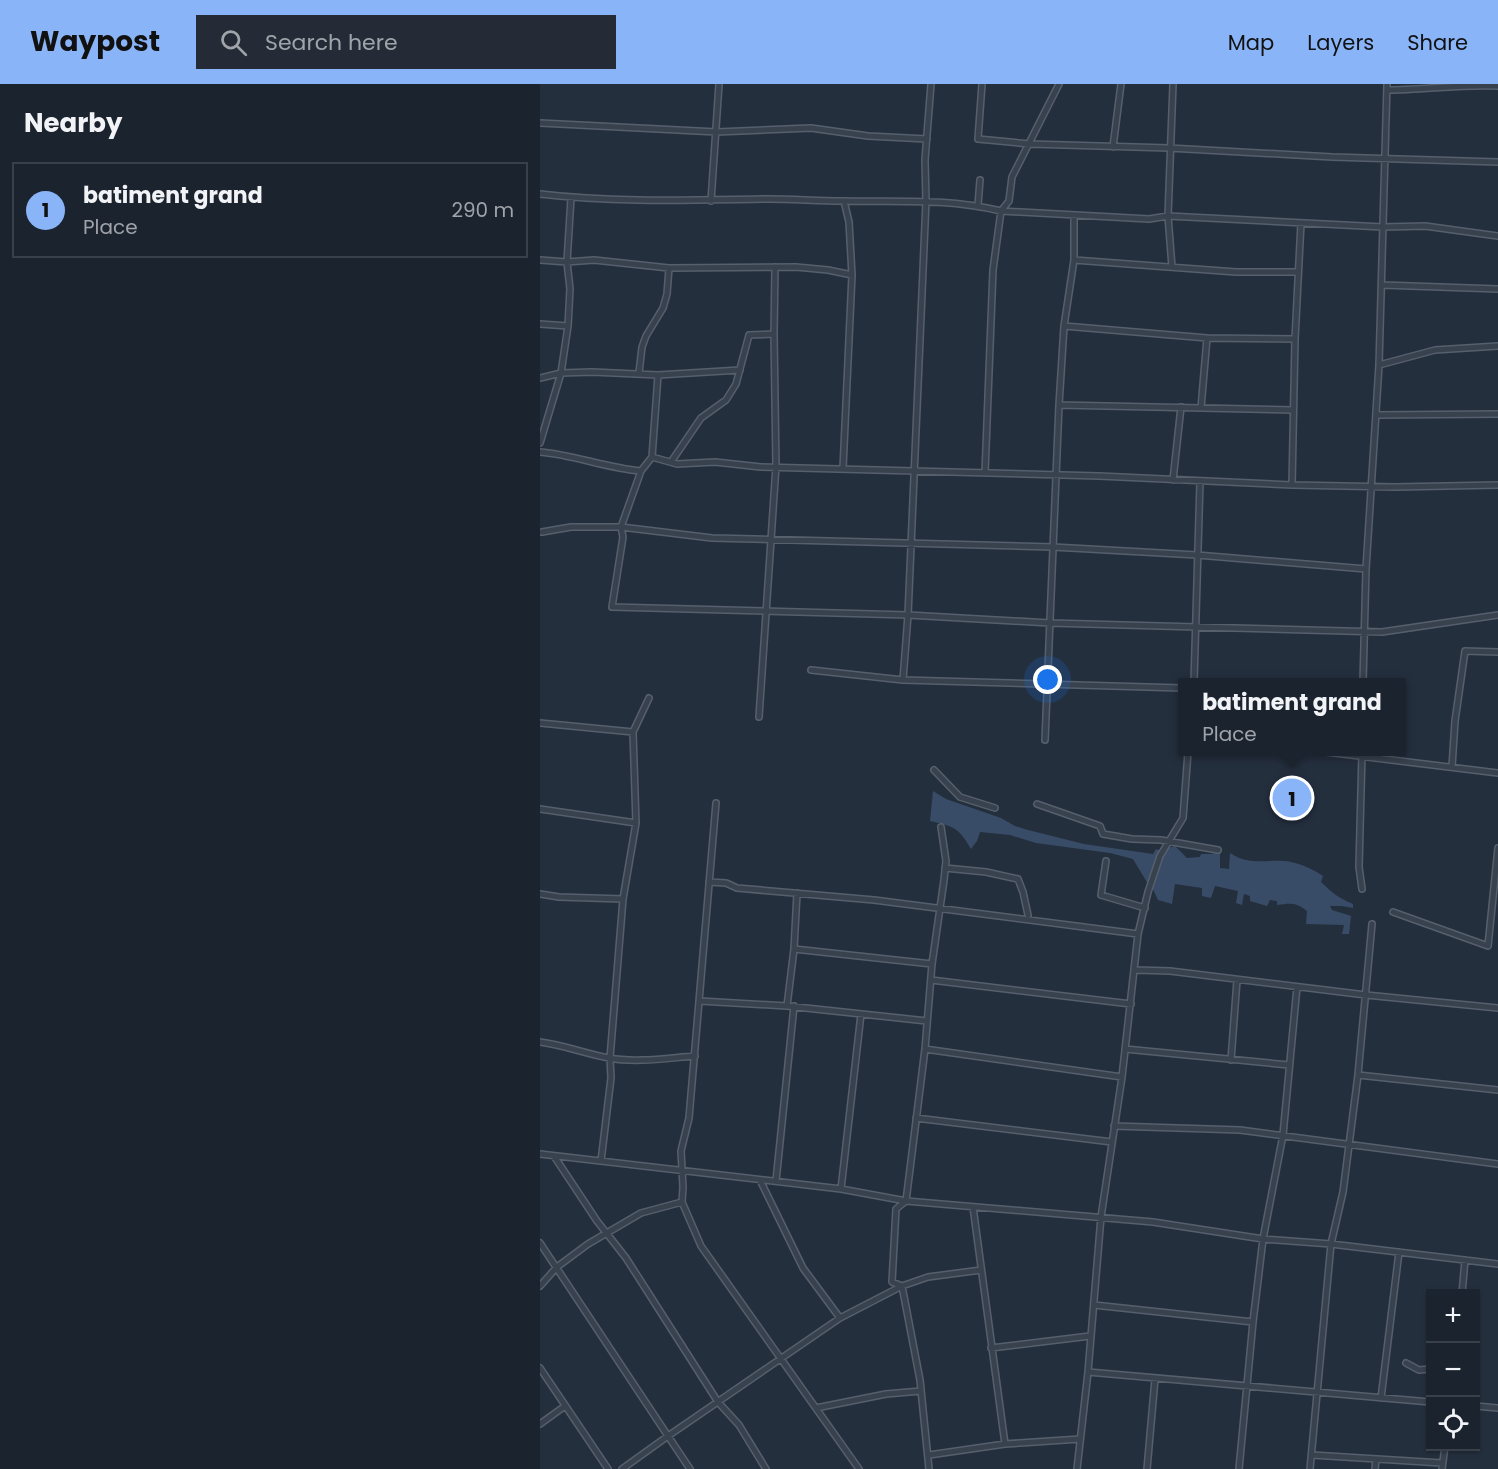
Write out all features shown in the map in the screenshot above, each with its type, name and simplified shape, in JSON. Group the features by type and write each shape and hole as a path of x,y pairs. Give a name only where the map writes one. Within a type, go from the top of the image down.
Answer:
{"street":[{"path":"711,201 719,84"},
{"path":"903,681 908,615 926,201 925,160 931,84"},
{"path":"982,84 978,139 1030,144 1498,162"},
{"path":"985,473 993,270 1001,211 1009,201 1012,177 1059,84"},
{"path":"1113,147 1121,84"},
{"path":"1172,267 1168,216 1173,84"},
{"path":"1364,678 1366,569 1379,365 1387,87 1414,90 1478,84 1498,86"},
{"path":"540,123 717,132 812,128 868,136 927,139"},
{"path":"978,206 980,180"},
{"path":"540,194 571,198 711,201 773,199 926,201 978,206 1001,211 1042,212 1074,216 1149,219 1168,216 1383,227 1425,226 1498,236"},
{"path":"540,443 561,373 567,326 570,289 567,262 571,198"},
{"path":"843,468 852,275 849,222 844,201"},
{"path":"1045,740 1059,405 1064,326 1074,260 1074,216"},
{"path":"1292,485 1295,339 1301,222"},
{"path":"540,260 567,262 594,260 669,268 776,267 828,270 852,275"},
{"path":"1074,260 1236,272 1298,272"},
{"path":"759,717 776,466 774,334 776,267"},
{"path":"639,373 642,346 663,308 667,294 669,268"},
{"path":"1382,285 1498,289"},
{"path":"540,324 567,326"},
{"path":"1064,326 1207,338 1295,339"},
{"path":"671,462 702,418 726,400 736,384 749,335 774,334"},
{"path":"1201,408 1207,338"},
{"path":"1379,365 1436,350 1498,346"},
{"path":"540,378 561,373 658,375 740,370"},
{"path":"658,375 652,457 641,471 621,527 623,537 612,607 1382,632 1498,615"},
{"path":"1059,405 1293,410"},
{"path":"1173,480 1181,406"},
{"path":"1377,415 1498,414"},
{"path":"540,452 564,454 606,466 641,471"},
{"path":"652,457 677,464 715,462 1200,482 1372,487 1498,485"},
{"path":"1194,678 1200,482"},
{"path":"542,532 571,527 621,527 712,538 1053,547 1197,555 1366,569"},
{"path":"1452,767 1455,721 1465,651 1498,652"},
{"path":"811,670 903,681 1178,688"},
{"path":"601,1161 611,1078 610,1058 623,899 636,823 633,732 649,698"},
{"path":"540,723 633,732"},
{"path":"1077,1469 1101,1217 1122,1077 1138,934 1160,856 1183,818 1188,756"},
{"path":"1362,756 1359,867 1362,889"},
{"path":"1381,756 1498,773"},
{"path":"934,770 960,797 995,808"},
{"path":"716,803 689,1118 681,1151 682,1202 701,1246 859,1469"},
{"path":"1037,804 1100,826 1103,834 1169,841 1218,850"},
{"path":"540,809 636,823"},
{"path":"902,1286 892,1282 892,1242 896,1209 906,1201 932,964 942,909 945,868 941,827"},
{"path":"1393,912 1488,946 1498,848"},
{"path":"1106,861 1101,895 1145,908"},
{"path":"945,868 1018,879 1028,915"},
{"path":"709,882 726,883 737,888 942,909 1138,934"},
{"path":"787,1006 794,949 797,893"},
{"path":"540,894 623,899"},
{"path":"1310,1469 1331,1244 1343,1192 1358,1075 1372,924"},
{"path":"794,949 932,964"},
{"path":"1135,970 1170,971 1366,995 1498,1008"},
{"path":"931,980 1131,1004"},
{"path":"1231,1060 1237,980"},
{"path":"1239,1469 1263,1239 1283,1135 1297,987"},
{"path":"700,1001 794,1006 927,1021"},
{"path":"776,1181 794,1006"},
{"path":"842,1189 861,1014"},
{"path":"540,1042 557,1044 610,1058 653,1059 695,1056"},
{"path":"924,1049 1122,1077"},
{"path":"1125,1049 1289,1065"},
{"path":"1358,1075 1498,1090"},
{"path":"916,1118 1113,1142"},
{"path":"1113,1126 1240,1130 1498,1164"},
{"path":"540,1154 842,1189 906,1201 1164,1223 1263,1239 1331,1244 1498,1264"},
{"path":"554,1156 606,1233 626,1258 718,1402 739,1425 766,1469"},
{"path":"760,1180 803,1268 840,1318"},
{"path":"540,1286 557,1267 606,1233 641,1213 682,1202"},
{"path":"973,1207 1005,1444"},
{"path":"540,1242 690,1469"},
{"path":"1381,1398 1399,1252"},
{"path":"1462,1289 1465,1260"},
{"path":"622,1469 840,1318 902,1286 928,1277 981,1270"},
{"path":"902,1286 921,1391 929,1469"},
{"path":"1094,1305 1253,1322"},
{"path":"991,1348 1090,1336"},
{"path":"1406,1363 1419,1370 1426,1369"},
{"path":"540,1368 608,1469"},
{"path":"1088,1372 1426,1402"},
{"path":"1147,1469 1155,1379"},
{"path":"816,1408 921,1391"},
{"path":"540,1424 566,1406"},
{"path":"1480,1406 1498,1408"},
{"path":"928,1455 1005,1444 1080,1438"},
{"path":"1312,1455 1442,1466 1444,1451"},
{"path":"1375,1469 1376,1459"}],"water":[{"path":"933,791 946,799 1028,830 1084,844 1153,854 1156,849 1161,851 1148,884 1133,859 1110,853 1036,843 1010,835 980,832 971,849 963,836 955,829 930,821"},
{"path":"1175,846 1187,858 1220,851 1220,868 1229,869 1230,853 1245,860 1291,862 1312,869 1323,876 1321,882 1328,889 1353,904 1353,908 1330,906 1332,910 1351,916 1349,934 1342,934 1344,925 1306,924 1307,911 1296,905 1277,905 1277,901 1270,900 1267,906 1250,901 1250,896 1244,894 1242,905 1236,903 1238,891 1215,886 1211,898 1202,896 1202,888 1175,884 1172,904 1158,900 1152,887 1158,863 1168,848"}],"place":[{"name":"batiment grand","path":"1292,798"}]}
